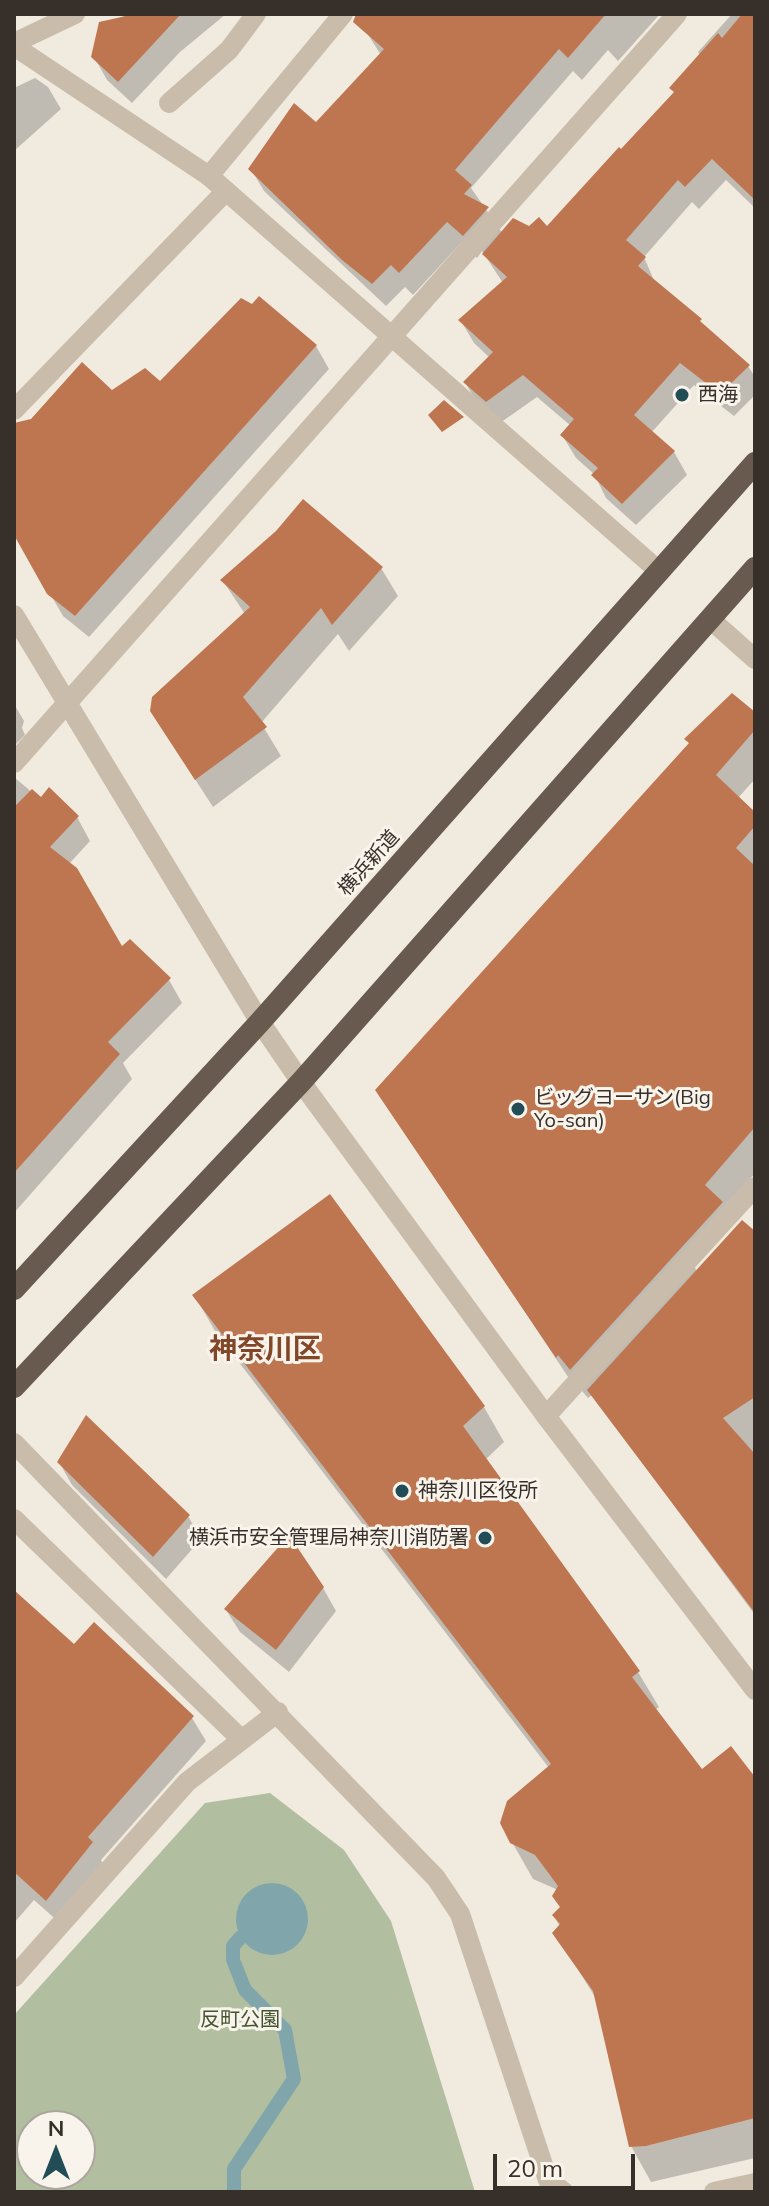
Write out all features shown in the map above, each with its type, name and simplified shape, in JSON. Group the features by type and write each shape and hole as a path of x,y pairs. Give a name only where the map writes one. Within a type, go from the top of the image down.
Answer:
{"highway":[{"name":"横浜新道","path":"14,1289 260,1022 755,463"},
{"path":"14,1387 301,1082 755,568"}],"street":[{"path":"75,14 14,44 209,176 660,572"},
{"path":"169,103 229,50 256,14"},
{"path":"209,176 343,14"},
{"path":"14,763 677,14"},
{"path":"14,410 226,191"},
{"path":"14,615 70,703 260,1022 301,1082 546,1416 755,1690"},
{"path":"710,619 755,659"},
{"path":"546,1416 755,1187"},
{"path":"14,1443 436,1878 460,1914 548,2180 564,2192"},
{"path":"14,1519 242,1740"},
{"path":"14,1977 187,1782 278,1712"},
{"path":"714,2192 755,2183"}],"green space":[{"name":"反町公園","path":"270,1793 344,1850 391,1921 475,2192 14,2192 14,2015 205,1803"}],"water":[{"path":"272,1883 292,1889 302,1899 308,1919 302,1939 292,1949 272,1955 252,1949 242,1939 236,1919 242,1899 252,1889"}],"building":[{"path":"135,14 181,14 118,82 91,57 99,22"},
{"path":"356,14 606,14 568,58 559,49 455,170 472,185 464,194 489,207 463,236 447,222 399,273 391,265 372,284 342,260 248,169 294,103 316,122 384,49 353,22"},
{"path":"742,14 755,14 755,200 712,159 685,187 678,180 626,240 646,257 638,266 702,319 700,321 750,365 720,394 680,363 634,415 675,451 622,504 591,475 598,468 560,435 574,419 523,375 486,402 463,382 493,352 458,320 507,277 482,254 513,218 529,226 539,217 547,226 674,92 669,88 718,33 722,38"},
{"path":"259,296 317,345 75,616 47,594 14,535 14,423 31,419 82,362 112,390 145,368 160,381 241,298 252,304"},
{"path":"444,400 464,417 442,432 428,415"},
{"path":"303,499 383,567 332,625 321,608 243,697 267,727 195,780 150,711 152,697 250,607 220,580 276,531"},
{"path":"732,693 755,712 755,730 716,775 755,812 755,826 736,848 755,866 755,1127 705,1185 723,1202 570,1370 558,1355 556,1358 375,1090 689,743 684,739"},
{"path":"49,787 79,816 50,847 77,868 122,946 130,939 171,978 108,1042 120,1054 14,1173 14,807 32,789 41,797"},
{"path":"330,1194 485,1406 463,1426 640,1671 632,1677 702,1769 731,1746 755,1777 755,2118 646,2146 629,2147 593,1991 552,1933 560,1924 552,1915 560,1907 552,1896 558,1886 535,1855 510,1843 500,1823 507,1801 551,1764 192,1295"},
{"path":"742,1220 755,1231 755,1397 723,1418 755,1454 755,1613 587,1390"},
{"path":"86,1415 190,1515 153,1557 57,1462"},
{"path":"289,1535 324,1587 276,1650 224,1609"},
{"path":"14,1590 74,1644 94,1622 194,1716 88,1837 93,1842 46,1901 14,1872"}],"waterway":[{"path":"234,2192 234,2169 294,2079 285,2030 245,1990 233,1960 233,1946 241,1937"}],"place":[{"name":"西海","path":"682,395"},
{"name":"ビッグヨーサン(Big Yo-san)","path":"518,1109"},
{"name":"神奈川区役所","path":"402,1491"},
{"name":"横浜市安全管理局神奈川消防署","path":"485,1538"}],"district":[{"name":"神奈川区","path":"265,1350"}]}
